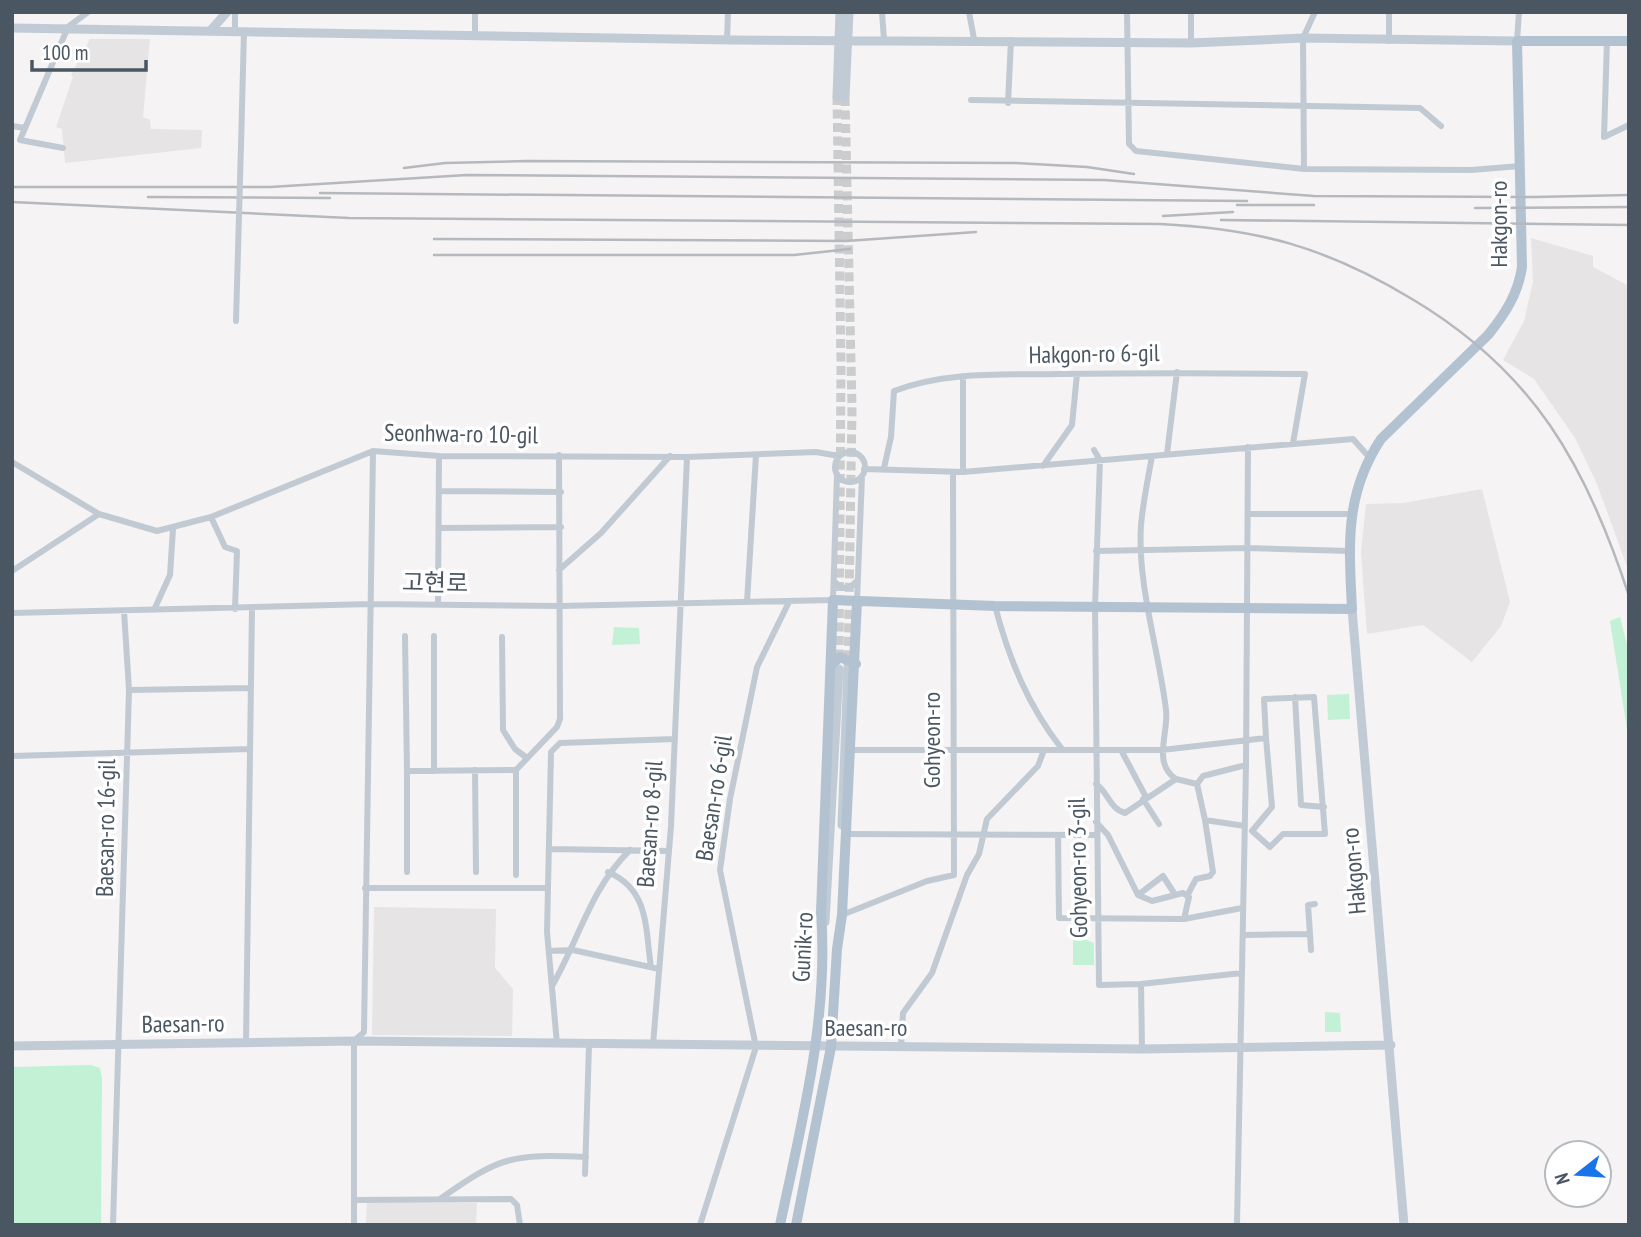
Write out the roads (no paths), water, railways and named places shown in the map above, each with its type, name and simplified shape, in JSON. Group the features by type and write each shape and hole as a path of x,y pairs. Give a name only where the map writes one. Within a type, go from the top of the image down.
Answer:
{"main road":[{"path":"1517,41 1629,41"},
{"name":"Hakgon-ro","path":"1352,609 1352,514 1359,478 1369,457 1381,439 1488,335 1520,286 1522,267 1517,41"},
{"path":"834,600 844,667 851,750 842,915 837,949"},
{"name":"고현로","path":"834,600 857,601"},
{"path":"844,667 857,601 995,606 1352,609"},
{"name":"Gunik-ro","path":"780,1225 817,1047 824,951 821,912 844,667"},
{"name":"Gunik-ro","path":"796,1225 831,1047 837,949"}],"street":[{"path":"63,149 20,140 68,27 88,12"},
{"path":"211,30 227,12"},
{"path":"235,12 240,31 241,145 236,321"},
{"path":"475,12 475,35"},
{"path":"727,40 728,12"},
{"path":"840,12 844,41"},
{"path":"841,97 844,41 849,12"},
{"path":"882,12 884,40"},
{"path":"969,12 974,39"},
{"path":"1127,12 1129,144 1136,150 1304,169 1471,170 1520,166"},
{"path":"1191,12 1191,43"},
{"path":"1304,169 1303,38 1315,12"},
{"path":"1389,12 1389,41"},
{"path":"12,28 727,40 974,39 1191,43 1303,38 1517,41 1519,12"},
{"path":"1007,103 1011,40"},
{"path":"1607,41 1604,137 1629,125"},
{"path":"971,100 1007,103 1420,108 1441,126"},
{"path":"12,126 25,128"},
{"path":"1167,454 1177,372"},
{"name":"Hakgon-ro 6-gil","path":"884,468 891,437 894,391 928,380 963,376 1177,372 1305,374 1293,443"},
{"path":"1043,466 1072,425 1077,374"},
{"path":"963,376 963,472"},
{"path":"837,474 849,481 863,472 884,468 963,472 1353,439 1369,457"},
{"path":"1237,1225 1247,738 1248,447"},
{"path":"1094,450 1100,460 1095,607"},
{"path":"354,1225 354,1041 364,1032 373,451"},
{"name":"Seonhwa-ro 10-gil","path":"12,462 99,514 157,531 211,517 373,451 439,456 687,457 816,452 839,456"},
{"path":"834,600 835,464 839,456 848,452 858,454 863,472 857,601"},
{"path":"747,602 756,455"},
{"path":"438,604 439,456"},
{"path":"516,875 516,770 561,719 559,456"},
{"path":"559,570 601,533 670,456"},
{"path":"1152,456 1141,525 1148,608 1167,713 1162,750 1167,769 1176,779 1197,784"},
{"name":"Baesan-ro 8-gil","path":"653,1045 655,968 669,851 687,457"},
{"name":"Gohyeon-ro","path":"953,472 954,875"},
{"path":"439,491 561,492"},
{"path":"12,571 99,514"},
{"path":"1249,514 1352,514"},
{"path":"211,517 225,547 237,551 235,609"},
{"path":"440,528 561,527"},
{"path":"154,610 170,575 173,529"},
{"path":"1096,551 1248,548 1350,551"},
{"path":"834,580 841,588 849,588 858,580"},
{"name":"고현로","path":"12,612 253,609 370,604 559,606 834,600"},
{"name":"Baesan-ro 6-gil","path":"756,1047 720,870 730,799 757,667 789,602"},
{"path":"995,606 1007,653 1025,692 1044,727 1062,749"},
{"name":"Gohyeon-ro 3-gil","path":"1095,607 1099,985 1141,984 1242,973"},
{"path":"246,1042 253,609"},
{"name":"Hakgon-ro","path":"1352,609 1391,1045 1404,1225"},
{"name":"Baesan-ro 16-gil","path":"113,1225 117,1045 122,1000 129,690 124,611"},
{"path":"405,636 407,872"},
{"path":"434,636 434,771"},
{"path":"502,637 503,730 515,748 527,758"},
{"name":"Gunik-ro","path":"837,949 844,667"},
{"path":"129,690 251,688"},
{"path":"1295,697 1301,805 1324,807"},
{"path":"1295,697 1314,697 1325,834 1283,834 1270,847 1252,831 1272,807 1264,699 1295,697"},
{"path":"851,750 1162,750 1247,738 1266,738"},
{"path":"557,1044 549,951 551,752 559,743 675,739"},
{"path":"12,756 250,749"},
{"path":"901,1047 903,1013 932,973 984,835 987,819 1038,766 1044,750"},
{"path":"1121,750 1159,824"},
{"path":"1184,919 1187,895 1196,879 1210,876 1213,872 1197,784 1203,776 1246,765"},
{"path":"475,770 476,872"},
{"path":"407,771 516,770"},
{"path":"1096,784 1121,813 1176,779"},
{"path":"1205,820 1245,826"},
{"path":"1096,822 1108,835 1138,895 1152,901 1174,893 1187,895"},
{"path":"846,834 1096,835"},
{"path":"1058,835 1059,918 1184,919 1242,908"},
{"path":"549,849 669,851"},
{"path":"552,987 573,950 591,900 608,872 630,850"},
{"path":"549,951 573,950 655,968 647,921 636,898 628,882 608,872"},
{"name":"Gunik-ro","path":"842,915 927,881 954,875"},
{"path":"1138,895 1163,876 1174,893"},
{"path":"365,888 548,888"},
{"path":"1311,950 1308,905 1315,904"},
{"path":"1243,935 1310,934"},
{"path":"1141,984 1142,1049"},
{"name":"Baesan-ro","path":"12,1046 354,1041 1142,1049 1391,1045"},
{"path":"586,1174 589,1045"},
{"path":"700,1225 756,1047"},
{"path":"439,1200 479,1171 508,1159 527,1156 586,1157"},
{"path":"354,1200 511,1199 517,1205 520,1225"}],"tunnel":[{"path":"837,96 841,364 839,662"},
{"path":"845,97 852,407 848,668"}],"railway":[{"path":"404,168 445,163 526,161 1016,163 1087,167 1134,174"},
{"path":"12,187 270,187 467,175 1104,180 1314,196 1629,195"},
{"path":"320,193 1247,201"},
{"path":"148,197 330,198"},
{"path":"12,202 349,218 1160,224 1261,236 1321,254 1381,281 1454,327 1491,357 1550,425 1573,463 1594,504 1629,596"},
{"path":"1237,205 1314,205"},
{"path":"1475,208 1629,207"},
{"path":"1163,216 1233,212"},
{"path":"1221,220 1629,225"},
{"path":"434,239 846,241 976,232"},
{"path":"434,255 794,255 850,249"}]}
